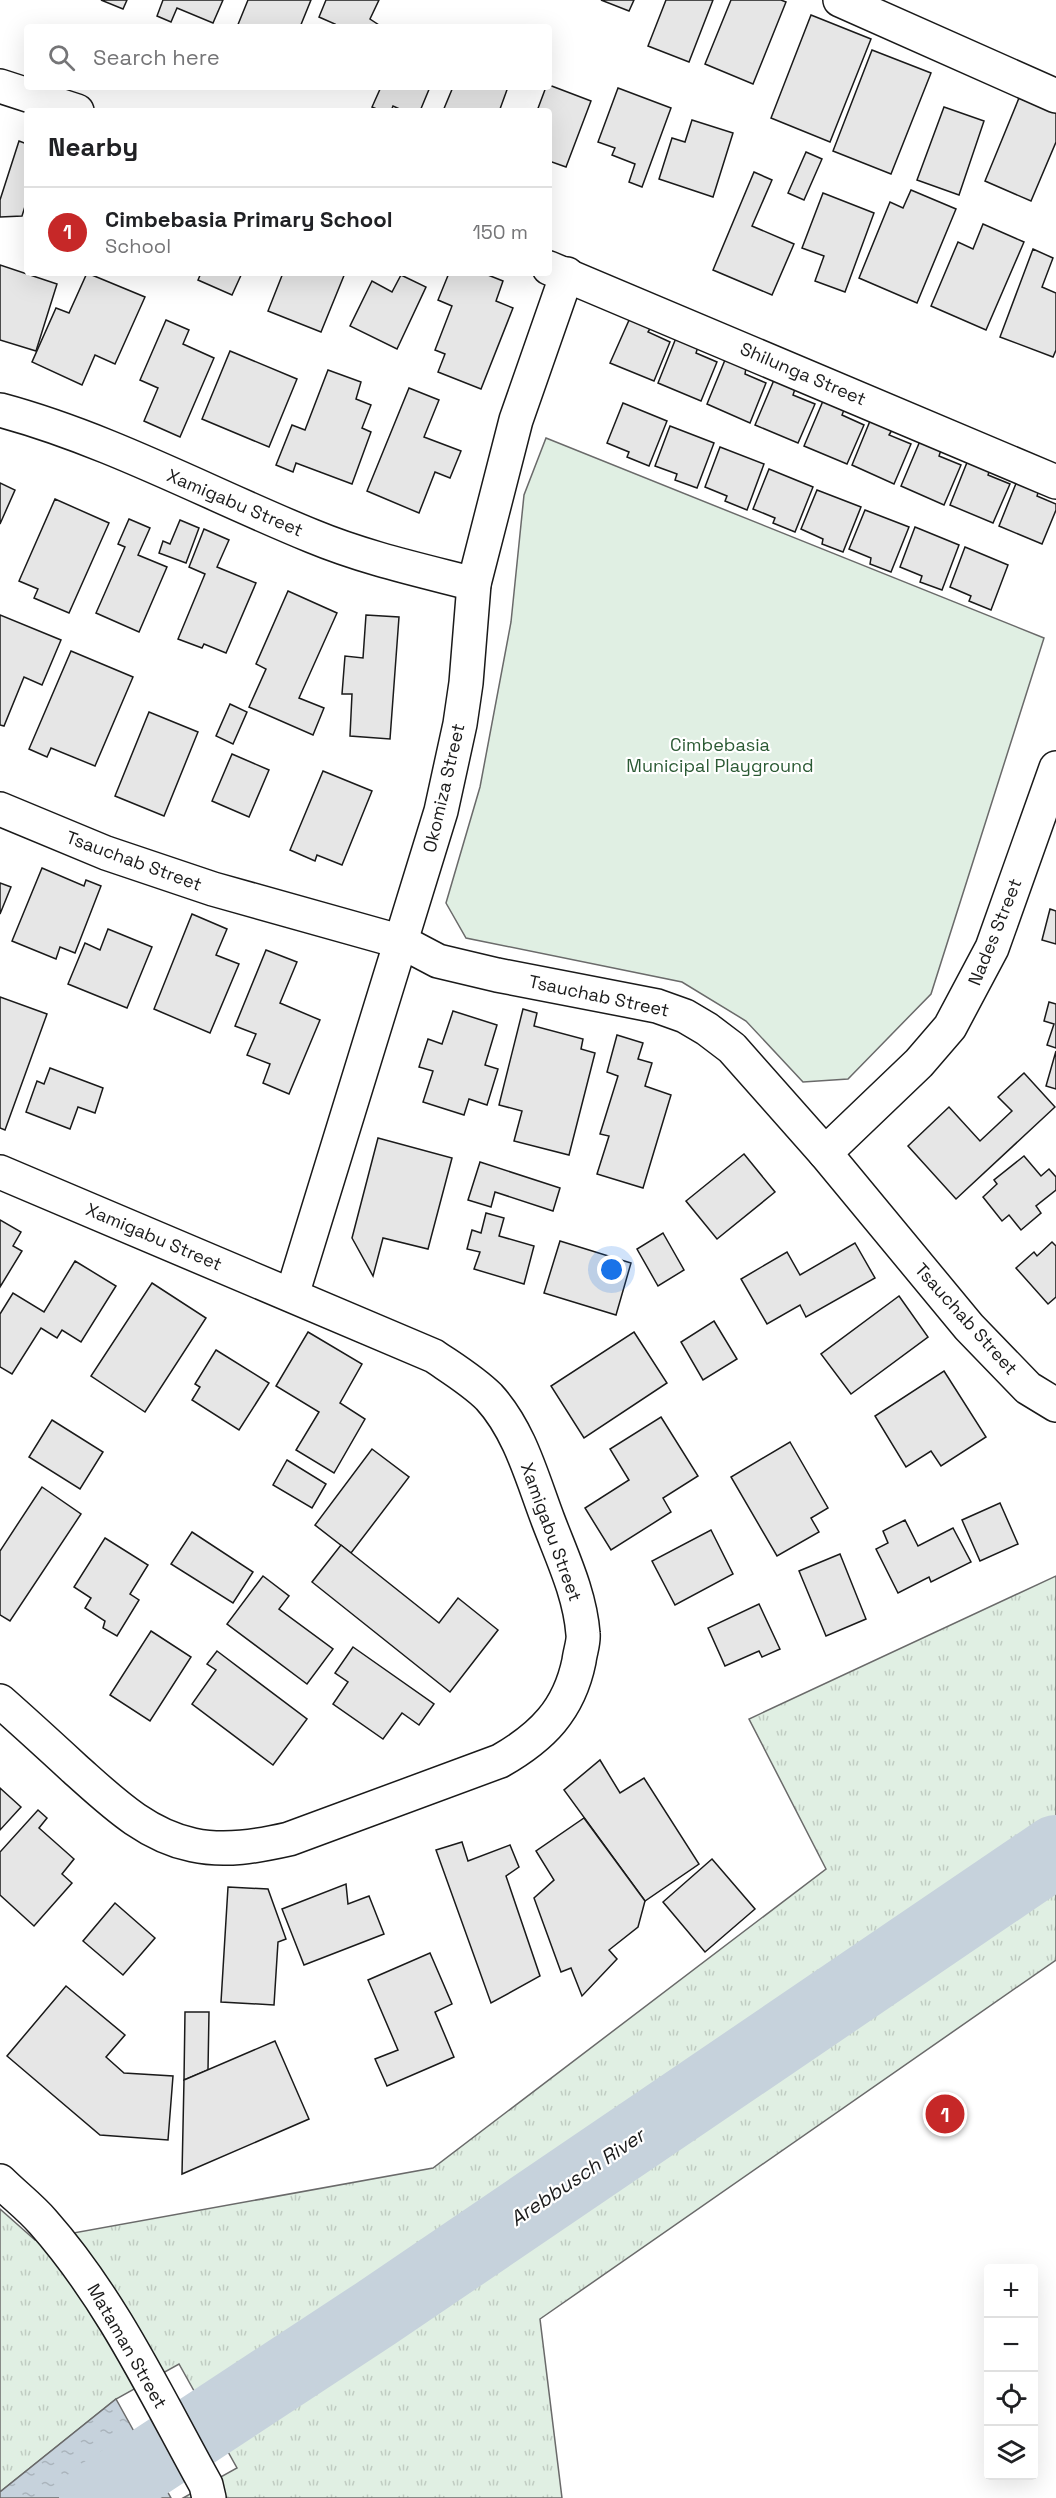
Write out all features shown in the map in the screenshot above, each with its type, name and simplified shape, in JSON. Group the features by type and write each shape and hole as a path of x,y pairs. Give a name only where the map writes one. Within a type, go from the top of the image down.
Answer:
{"street":[{"path":"840,0 1056,96"},
{"path":"0,86 68,108"},
{"name":"Shilunga Street","path":"558,271 1056,482"},
{"name":"Okomiza Street","path":"292,1295 402,942 452,767 466,683 474,584 516,420 558,271"},
{"name":"Xamigabu Street","path":"0,410 37,420 106,447 323,540 390,562 474,584"},
{"name":"Nades Street","path":"825,1153 919,1063 950,1027 992,948 1056,768"},
{"name":"Tsauchab Street","path":"0,809 106,853 254,902 402,942 438,961 657,1006 685,1016 732,1048 825,1153 969,1327 1028,1388 1056,1405"},
{"name":"Xamigabu Street","path":"0,1172 434,1356 462,1374 489,1397 506,1419 520,1446 578,1604 584,1636 575,1678 563,1707 543,1731 522,1749 500,1761 289,1839 228,1848 194,1846 160,1835 123,1813 0,1701"},
{"name":"Mataman Street","path":"0,2181 42,2220 76,2262 117,2321 208,2492"}],"green space":[{"name":"Cimbebasia Municipal Playground","path":"546,438 1044,638 931,994 848,1079 803,1082 746,1021 682,982 466,938 446,903 480,787 511,622 524,495"},
{"path":"1056,1576 1056,1960 540,2319 562,2498 183,2498 237,2468 179,2364 116,2399 0,2492 0,2209 35,2240 433,2168 826,1869 749,1719"}],"water":[{"path":"116,2399 171,2498 0,2498 0,2492"}],"building":[{"path":"101,0 127,0 123,9"},
{"path":"163,0 223,0 213,23 177,8 171,22 157,16"},
{"path":"248,0 311,0 301,24 238,24"},
{"path":"326,0 379,0 370,19 378,24 335,24 319,17"},
{"path":"601,0 634,0 629,11"},
{"path":"666,0 713,0 689,62 648,46"},
{"path":"731,0 781,0 786,2 753,84 705,64"},
{"path":"811,15 871,39 830,142 771,118"},
{"path":"872,50 931,73 891,174 833,151"},
{"path":"552,86 591,101 566,167 552,162 552,108 538,108 545,90 552,90"},
{"path":"618,88 671,108 642,187 629,182 635,164 612,155 615,148 598,142"},
{"path":"380,90 429,90 421,108 372,107"},
{"path":"452,90 507,90 500,108 444,108"},
{"path":"1019,98 1056,113 1056,142 1031,201 985,181"},
{"path":"944,107 984,121 959,195 917,180"},
{"path":"692,120 733,133 713,197 659,179 672,138 685,142"},
{"path":"19,141 24,143 24,210 22,216 0,217 0,200"},
{"path":"806,152 822,159 804,200 788,193"},
{"path":"754,172 772,180 752,226 794,244 772,295 713,270"},
{"path":"911,190 956,209 917,303 859,278 890,202 903,208"},
{"path":"823,193 874,213 845,292 815,281 824,256 802,248"},
{"path":"983,224 1024,242 986,330 931,306 958,242 973,249"},
{"path":"1033,249 1053,258 1042,287 1056,293 1056,350 1053,357 1000,337"},
{"path":"0,265 24,273 24,276 33,276 57,284 36,351 0,340"},
{"path":"86,276 94,276 145,297 115,364 95,355 82,385 32,362 56,308 69,313"},
{"path":"200,276 241,276 232,295 198,280"},
{"path":"282,276 344,276 321,332 268,311"},
{"path":"400,276 426,287 397,349 350,326 372,281 392,292"},
{"path":"448,276 490,276 503,281 496,301 513,308 481,389 438,372 445,354 435,350 452,306 438,300"},
{"path":"630,318 651,327 648,332 670,342 654,381 610,363"},
{"path":"166,320 189,330 183,344 214,358 180,437 144,421 158,388 140,380"},
{"path":"676,338 698,347 696,353 717,362 701,401 658,383"},
{"path":"230,351 297,379 269,447 202,419"},
{"path":"725,360 746,368 745,374 766,383 750,423 707,404"},
{"path":"328,370 361,382 356,399 371,405 362,428 371,432 352,484 296,463 293,472 276,465 292,425 305,430"},
{"path":"774,380 795,389 793,395 815,404 798,443 755,425"},
{"path":"409,388 439,400 424,437 461,451 450,478 435,472 419,513 367,491"},
{"path":"823,401 844,410 842,415 864,425 847,464 804,446"},
{"path":"623,403 667,421 649,466 627,457 629,452 607,443"},
{"path":"870,421 892,430 889,435 911,444 894,484 852,465"},
{"path":"670,426 714,443 697,488 675,480 677,474 655,466"},
{"path":"920,441 941,450 939,456 961,465 944,505 901,486"},
{"path":"720,447 764,464 747,510 725,501 727,496 705,487"},
{"path":"968,460 990,469 988,475 1010,484 993,523 950,505"},
{"path":"769,469 813,487 795,532 773,523 775,518 753,509"},
{"path":"1017,481 1039,490 1037,496 1056,504 1056,510 1042,544 999,526"},
{"path":"0,483 15,490 0,524"},
{"path":"817,490 861,507 843,552 822,544 823,539 801,529"},
{"path":"55,499 109,523 69,613 34,598 38,589 19,581"},
{"path":"865,510 909,527 891,572 870,564 871,558 849,549"},
{"path":"129,519 150,528 138,555 167,567 139,632 96,613 125,547 118,544"},
{"path":"180,520 199,528 186,563 159,553 163,541 170,544"},
{"path":"915,527 959,545 942,590 920,582 922,576 900,567"},
{"path":"204,529 229,540 217,567 256,583 226,653 204,644 202,648 178,639 205,574 189,567"},
{"path":"965,547 1008,565 991,610 969,601 971,596 950,587"},
{"path":"288,591 337,613 299,698 324,708 313,735 249,707 266,669 256,664"},
{"path":"0,615 61,640 42,685 24,677 4,726 0,725"},
{"path":"366,615 399,617 390,739 350,736 352,694 342,694 345,656 363,658"},
{"path":"71,651 133,677 95,766 51,748 47,757 29,749"},
{"path":"230,704 247,712 233,744 216,736"},
{"path":"149,712 198,732 164,816 115,796"},
{"path":"232,754 269,770 249,817 212,801"},
{"path":"323,771 372,791 342,865 317,855 315,861 290,850"},
{"path":"42,868 84,886 86,880 101,886 75,953 60,947 56,959 12,941"},
{"path":"0,883 11,887 0,914"},
{"path":"1050,909 1056,911 1056,944 1042,940"},
{"path":"192,914 227,929 216,955 239,964 210,1033 154,1009"},
{"path":"108,929 152,947 127,1008 68,984 85,943 100,950"},
{"path":"266,950 297,962 280,1003 320,1020 289,1094 263,1083 270,1064 247,1055 256,1034 235,1026"},
{"path":"0,997 47,1014 5,1130 0,1128"},
{"path":"1049,1002 1056,1004 1056,1048 1047,1045 1054,1024 1044,1021"},
{"path":"523,1009 537,1013 534,1026 583,1039 581,1049 595,1053 569,1155 514,1141 522,1111 499,1105"},
{"path":"453,1011 497,1025 485,1065 498,1069 487,1105 469,1099 464,1115 423,1102 433,1071 419,1067 428,1039 442,1044"},
{"path":"617,1035 643,1043 638,1059 652,1063 645,1086 671,1095 643,1188 597,1174 609,1136 600,1134 618,1076 607,1072"},
{"path":"1056,1051 1056,1089 1046,1086"},
{"path":"50,1068 103,1088 95,1113 78,1107 70,1129 26,1112 37,1081 44,1084"},
{"path":"1024,1073 1055,1107 956,1199 908,1146 949,1107 980,1141 1012,1111 998,1097"},
{"path":"378,1138 452,1158 428,1249 383,1238 373,1276 352,1238"},
{"path":"744,1154 775,1192 717,1239 686,1201"},
{"path":"1024,1156 1041,1176 1049,1169 1056,1177 1056,1190 1036,1206 1041,1213 1021,1230 1009,1215 1002,1221 983,1197 997,1184 994,1180"},
{"path":"480,1162 560,1188 553,1211 495,1192 491,1207 468,1200"},
{"path":"486,1213 504,1218 499,1236 534,1246 524,1284 474,1269 480,1252 467,1249 472,1230 481,1233"},
{"path":"0,1220 21,1232 13,1246 22,1251 0,1287"},
{"path":"663,1233 684,1270 658,1286 637,1249"},
{"path":"560,1241 631,1263 616,1315 544,1293"},
{"path":"1052,1242 1056,1246 1056,1297 1048,1304 1016,1268 1034,1252 1037,1256"},
{"path":"855,1243 875,1278 806,1317 800,1305 767,1324 741,1279 787,1252 800,1275"},
{"path":"75,1261 116,1286 81,1342 62,1330 57,1338 41,1328 12,1374 0,1367 0,1314 13,1293 44,1312"},
{"path":"152,1283 206,1318 145,1412 91,1376"},
{"path":"899,1296 928,1337 851,1394 821,1354"},
{"path":"714,1321 737,1359 703,1380 681,1342"},
{"path":"308,1332 362,1364 340,1403 365,1419 334,1473 296,1450 319,1412 276,1386"},
{"path":"634,1332 667,1383 584,1438 551,1386"},
{"path":"216,1350 269,1383 239,1430 192,1400 200,1387 195,1384"},
{"path":"944,1371 986,1437 941,1466 931,1451 906,1467 875,1416"},
{"path":"661,1417 698,1476 663,1498 671,1512 611,1550 585,1508 629,1480 610,1449"},
{"path":"52,1420 103,1452 80,1489 29,1457"},
{"path":"790,1442 828,1508 811,1518 819,1532 777,1556 731,1477"},
{"path":"372,1449 409,1477 351,1553 315,1525"},
{"path":"287,1460 326,1484 312,1508 273,1485"},
{"path":"42,1487 81,1514 10,1621 0,1615 0,1551"},
{"path":"1000,1503 1018,1544 980,1561 962,1520"},
{"path":"905,1520 918,1546 953,1528 971,1562 931,1582 929,1577 898,1593 876,1549 888,1543 883,1531"},
{"path":"711,1530 733,1574 675,1605 652,1561"},
{"path":"192,1532 253,1572 233,1603 171,1564"},
{"path":"105,1538 148,1565 130,1594 139,1600 117,1636 103,1628 105,1621 85,1608 91,1598 74,1587"},
{"path":"341,1545 439,1623 458,1598 498,1630 450,1692 312,1582"},
{"path":"840,1554 866,1619 826,1636 799,1571"},
{"path":"263,1576 289,1596 279,1609 333,1649 307,1684 227,1624"},
{"path":"759,1604 780,1649 762,1657 759,1651 725,1666 708,1628"},
{"path":"151,1631 191,1657 150,1721 110,1695"},
{"path":"353,1647 434,1704 419,1725 402,1713 383,1739 333,1704 348,1682 335,1673"},
{"path":"217,1651 307,1719 273,1765 192,1704 216,1670 207,1664"},
{"path":"600,1760 620,1793 644,1778 699,1864 645,1901 564,1790"},
{"path":"0,1788 21,1807 0,1830"},
{"path":"38,1810 47,1818 39,1828 74,1859 62,1874 72,1883 34,1926 0,1895 0,1852"},
{"path":"584,1818 645,1901 638,1927 609,1950 617,1959 582,1996 571,1968 561,1972 534,1898 554,1880 536,1851"},
{"path":"462,1842 468,1861 510,1845 519,1867 506,1876 540,1976 491,2003 436,1850"},
{"path":"712,1859 755,1909 705,1952 663,1902"},
{"path":"346,1884 348,1904 369,1896 384,1934 304,1965 282,1909"},
{"path":"228,1887 268,1889 286,1939 278,1942 274,2005 221,2002"},
{"path":"115,1903 155,1938 123,1975 83,1941"},
{"path":"430,1953 452,2004 435,2012 454,2057 387,2086 375,2059 398,2050 368,1980"},
{"path":"66,1986 125,2035 106,2057 124,2073 173,2076 168,2140 100,2135 7,2056"},
{"path":"185,2012 209,2012 208,2070 184,2080"},
{"path":"275,2041 309,2119 182,2174 184,2080"}],"waterway":[{"name":"Arebbusch River","path":"95,2498 375,2314 1056,1851"}],"place":[{"name":"Cimbebasia Primary School","path":"945,2114"}]}
